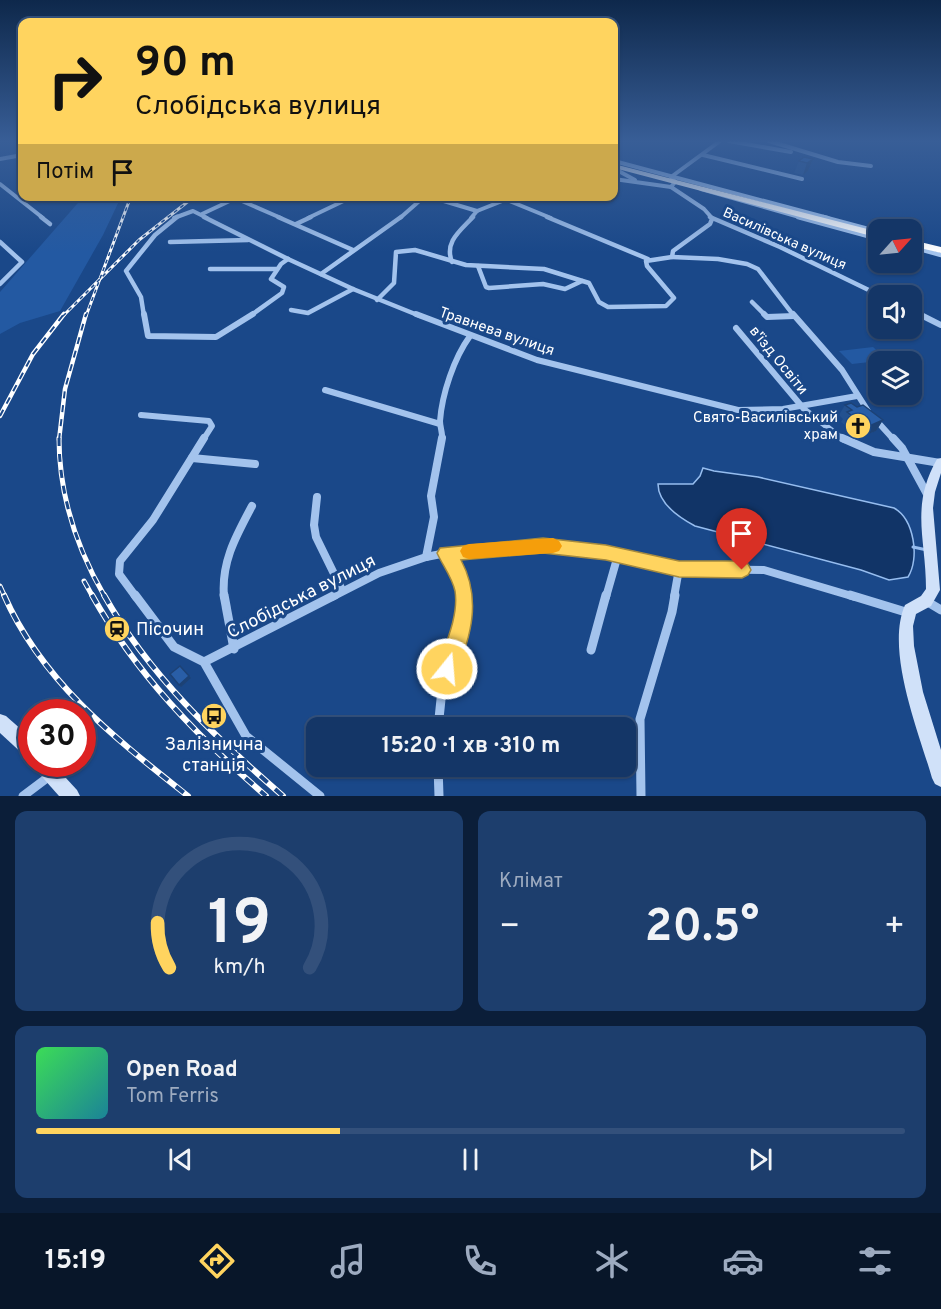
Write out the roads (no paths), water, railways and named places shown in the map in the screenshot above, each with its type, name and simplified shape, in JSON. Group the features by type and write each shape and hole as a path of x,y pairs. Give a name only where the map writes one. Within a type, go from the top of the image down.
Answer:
{"highway":[{"path":"658,178 868,232"},
{"path":"922,246 941,251"}],"street":[{"path":"632,178 638,182"},
{"path":"618,180 662,188 676,178"},
{"path":"672,182 868,232"},
{"name":"Василівська вулиця","path":"672,182 704,209 712,219 780,247 868,290"},
{"path":"0,184 18,198"},
{"path":"21,201 50,224"},
{"path":"229,201 202,214 191,211 181,215 137,253 126,271 141,297 147,336 212,338 221,335 282,293 284,287 271,279 276,269 289,258"},
{"path":"246,201 353,250"},
{"path":"296,224 344,201"},
{"path":"321,274 392,225 420,201"},
{"path":"443,201 477,211"},
{"path":"453,262 448,254 449,244 477,211 504,201"},
{"path":"509,201 648,259 672,257 718,259 753,266 766,277 776,296 842,370 857,396 909,458 927,495 934,579 933,590 926,601 913,607 909,613 905,627 907,656 941,778"},
{"name":"Травнева вулиця","path":"202,214 248,240 377,300 537,360 703,403 746,410 803,408 857,396"},
{"name":"Василівська вулиця","path":"672,257 673,251 710,224 712,219"},
{"path":"170,242 248,240"},
{"path":"0,242 22,262 0,284"},
{"path":"377,300 394,283 396,251 415,249 453,262 478,266 535,268 582,281 591,287 600,303 610,308 662,306 673,302 671,294 647,266 645,262 648,259"},
{"path":"478,266 487,288 543,284 565,289 582,281"},
{"path":"210,269 276,269"},
{"path":"291,310 308,314 353,289"},
{"path":"752,302 767,317 794,316"},
{"path":"922,315 941,325"},
{"name":"в'їзд Освіти","path":"736,328 803,408"},
{"path":"426,557 434,517 431,496 442,435 440,424 443,404 461,349 470,336"},
{"path":"325,390 440,424"},
{"path":"803,408 849,443 882,454 941,462 927,495"},
{"path":"141,415 210,422 212,426 153,520 120,561 119,574 174,647 204,662 246,736 320,796"},
{"path":"192,458 255,464"},
{"path":"317,497 314,525 316,537 342,590"},
{"path":"234,649 224,597 223,578 234,540 252,506"},
{"name":"Слобідська вулиця","path":"204,662 234,649 342,590 379,573 426,557 446,553 543,545 618,555 679,569 764,570 909,613"},
{"path":"439,717 446,677 463,620 464,606 463,582 456,566 446,553"},
{"path":"591,650 618,555"},
{"path":"641,796 640,719 670,620 679,569"},
{"path":"926,601 941,610"},
{"path":"0,722 18,738"},
{"path":"23,796 40,777"},
{"path":"54,777 71,796"},
{"path":"438,777 439,796"}],"waterway":[{"path":"913,547 927,550"}],"railway":[{"path":"100,279 129,201"},
{"path":"100,279 139,240 189,201"},
{"path":"63,316 100,279"},
{"path":"86,316 100,279"},
{"path":"0,416 33,354 64,314"},
{"path":"59,439 65,389 86,314"},
{"path":"59,439 66,500 86,560 105,597"},
{"path":"84,581 93,597"},
{"path":"0,586 5,596"},
{"path":"92,595 109,624 148,678 216,751 266,796"},
{"path":"104,595 141,652 162,678 208,728 283,796"},
{"path":"5,596 20,626 60,682 108,730 188,796"}],"place":[{"name":"Свято-Василівський храм","path":"858,426"},
{"name":"Пісочин","path":"117,629"},
{"name":"Залізнична станція","path":"214,716"}]}
